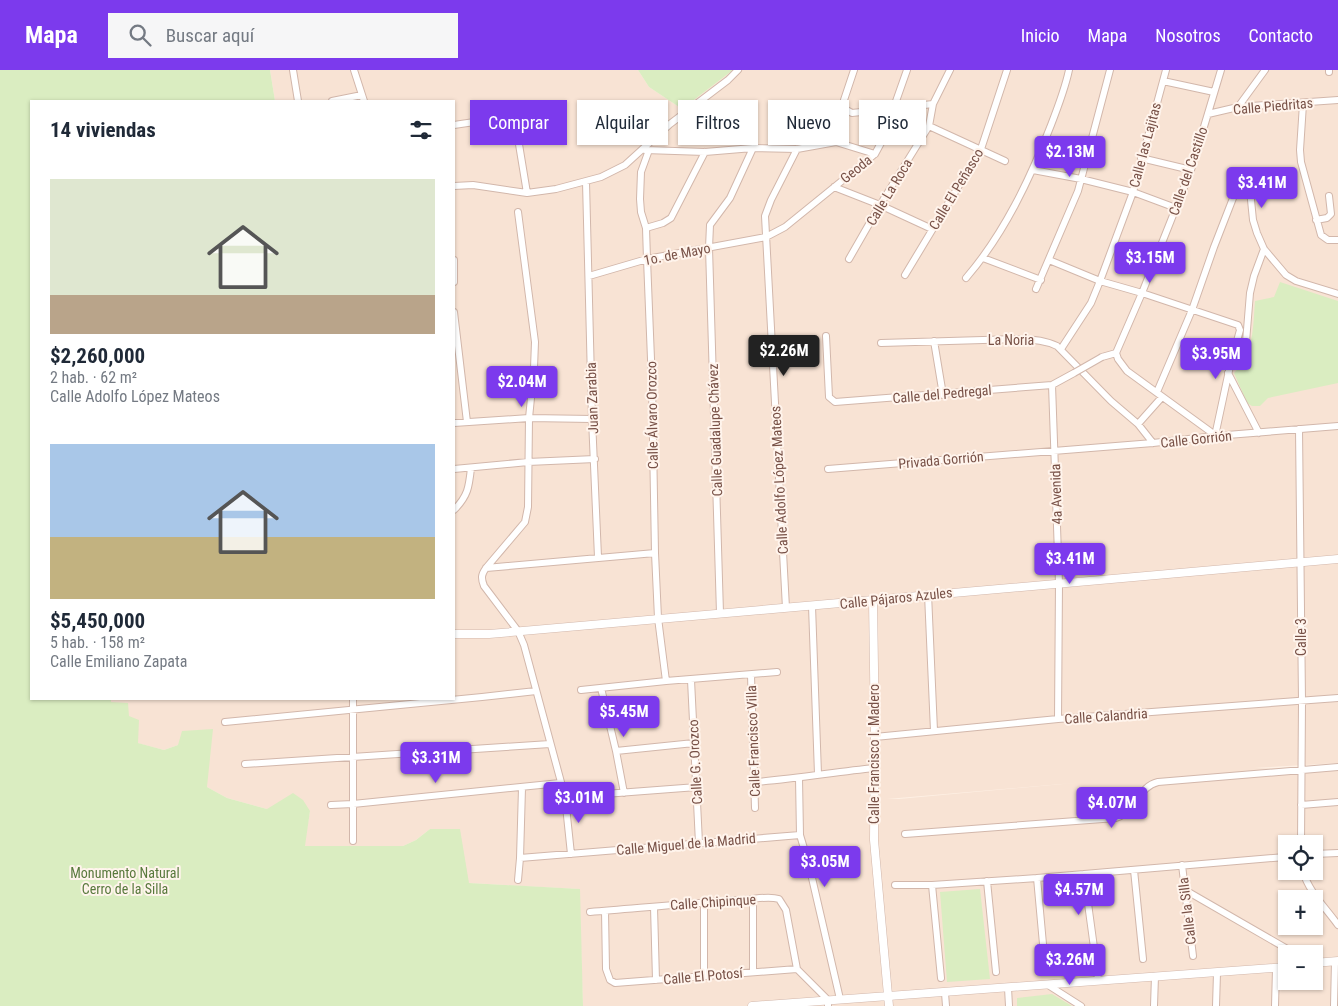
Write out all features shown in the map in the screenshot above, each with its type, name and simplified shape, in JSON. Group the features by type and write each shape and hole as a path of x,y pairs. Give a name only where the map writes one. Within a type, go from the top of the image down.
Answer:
{"street":[{"path":"293,70 298,100"},
{"path":"342,100 363,98 354,70"},
{"path":"455,186 473,185 528,193 586,182 615,171 625,165 670,124 728,80 738,70"},
{"path":"854,70 844,100 845,108 852,113 859,112"},
{"name":"Geoda","path":"896,100 907,70"},
{"name":"Calle La Roca","path":"849,259 929,126 933,104 950,70"},
{"name":"Calle El Peñasco","path":"905,275 981,149 1007,70"},
{"path":"966,278 983,258 1033,170 1062,94 1069,70"},
{"path":"1036,289 1078,191 1110,70"},
{"name":"Calle las Lajitas","path":"1061,350 1090,302 1133,192 1166,70"},
{"name":"Calle del Castillo","path":"1116,353 1191,170 1221,70"},
{"path":"1238,107 1265,70"},
{"path":"1163,81 1214,92"},
{"path":"1248,93 1253,106"},
{"name":"Calle Piedritas","path":"1208,114 1238,107 1304,104 1338,100"},
{"path":"926,105 933,104"},
{"path":"1304,104 1300,150 1316,220 1321,235 1328,240 1338,240"},
{"path":"455,125 512,117 517,124 528,193"},
{"path":"929,126 1005,161"},
{"path":"641,150 705,152 753,148 797,149 836,142 875,154"},
{"name":"Geoda","path":"766,237 785,227 834,188 875,154 880,145"},
{"name":"Calle Guadalupe Chávez","path":"720,613 709,248 710,225 730,198 753,148"},
{"name":"Calle Adolfo López Mateos","path":"786,608 765,216 797,149"},
{"name":"Calle Álvaro Orozco","path":"649,150 640,185 641,212 646,228 658,618 666,681"},
{"path":"646,228 672,218 705,152"},
{"path":"1142,158 1191,170"},
{"path":"1033,170 1081,179 1133,192 1176,208"},
{"name":"Juan Zarabia","path":"586,182 592,419 598,557"},
{"path":"1138,424 1160,394 1235,193 1242,187 1245,186 1250,190 1253,220 1264,249 1290,278 1338,294"},
{"path":"834,188 880,205 932,229"},
{"path":"1316,220 1327,218 1331,214 1329,196"},
{"path":"518,212 535,342 529,418 528,507 525,522 486,568 481,580 518,631 524,645 565,797 572,854"},
{"name":"1o. de Mayo","path":"589,276 647,259 766,237"},
{"path":"1229,369 1240,361 1245,354 1250,293 1264,249"},
{"path":"983,258 1041,280"},
{"path":"1049,260 1100,280 1234,322 1240,330 1229,369 1215,436 1128,371 1118,359 1116,353 1102,358 1052,385"},
{"path":"455,320 467,422"},
{"name":"Calle del Pedregal","path":"826,336 829,397 833,402 1052,385"},
{"name":"La Noria","path":"881,343 1029,339 1051,343 1061,350 1111,401 1138,424 1153,443"},
{"path":"934,342 943,394"},
{"path":"1229,369 1259,433"},
{"name":"4a Avenida","path":"1052,385 1059,583 1058,719"},
{"path":"455,423 529,418 592,419"},
{"name":"Calle Gorrión","path":"1054,451 1338,426"},
{"name":"Calle 3","path":"1299,430 1302,701 1301,835"},
{"name":"Privada Gorrión","path":"828,469 1054,451"},
{"path":"455,469 528,462 595,459"},
{"path":"455,509 466,494 469,485 470,468"},
{"path":"486,568 655,553"},
{"name":"Calle Pájaros Azules","path":"455,634 489,634 1338,559"},
{"path":"928,594 934,731"},
{"name":"Calle Francisco I. Madero","path":"873,600 874,840 889,1006"},
{"path":"812,606 818,774"},
{"path":"581,690 777,672"},
{"name":"Calle Francisco Villa","path":"750,675 755,808"},
{"name":"Calle G. Orozco","path":"691,680 699,843"},
{"path":"601,688 624,792"},
{"path":"455,699 536,690"},
{"name":"Calle Calandria","path":"875,737 1058,719 1338,698"},
{"path":"353,700 353,841"},
{"path":"225,722 445,700"},
{"path":"616,751 694,743"},
{"path":"245,764 550,744"},
{"path":"905,834 1116,818 1128,812 1144,790 1152,783 1338,767"},
{"path":"755,782 874,768"},
{"path":"799,778 800,835 809,865 840,999"},
{"path":"331,805 560,783"},
{"path":"565,797 697,787"},
{"path":"518,880 522,788"},
{"path":"1301,805 1338,802"},
{"name":"Calle Miguel de la Madrid","path":"520,858 800,835"},
{"path":"1323,854 1338,853"},
{"path":"895,885 932,885 1037,878 1278,858"},
{"name":"Calle la Silla","path":"1182,866 1193,956"},
{"path":"1134,870 1143,959"},
{"path":"1084,874 1098,980"},
{"path":"1037,878 1045,966"},
{"path":"1306,880 1338,925"},
{"path":"987,881 996,972"},
{"path":"932,885 941,978"},
{"path":"1185,890 1280,945"},
{"name":"Calle Chipinque","path":"590,912 774,898 783,904 786,910 797,968"},
{"path":"753,900 753,972"},
{"path":"704,902 704,975"},
{"path":"654,907 656,980"},
{"name":"Calle El Potosí","path":"605,911 606,969 610,980 619,984 797,968"},
{"path":"1323,962 1336,961 1334,1006"},
{"path":"797,968 828,1003"},
{"path":"752,1006 828,1003 840,999 1276,969 1275,1006"},
{"path":"1216,1006 1217,973"},
{"path":"1154,1006 1155,976"},
{"path":"1048,984 1081,1006"},
{"path":"1008,988 1009,1006"},
{"path":"945,993 946,1006"}],"shaded area":[{"path":"270,70 638,70 649,87 678,106 678,145 758,145 758,100 694,100 733,70 1338,70 1338,763 1254,768 1300,769 1338,767 1338,1006 583,1006 579,889 469,883 430,829 416,840 403,846 304,846 310,811 267,809 227,798 207,787 178,745 164,750 137,743 129,716 110,702 111,700 455,700 455,100 275,100","holes":["1085,782 899,799 887,799"]}],"green space":[{"name":"Monumento Natural Cerro de la Silla","path":"0,70 270,70 275,100 30,100 30,700 111,700 111,702 128,703 129,716 139,720 138,743 164,750 178,745 182,731 213,729 207,787 227,798 267,809 293,793 303,800 310,811 305,846 403,846 416,840 430,829 460,829 469,883 580,889 583,1006 0,1006"},
{"path":"638,70 733,70 694,100 678,100 678,106 649,87"},
{"path":"1280,282 1338,301 1338,383 1268,398 1260,406 1252,406 1247,403 1234,373 1241,366 1249,349 1253,330 1255,301 1274,297"},
{"path":"980,889 990,979 947,982 940,892"},
{"path":"1052,994 1072,1006 1017,1006 1017,998"}]}
